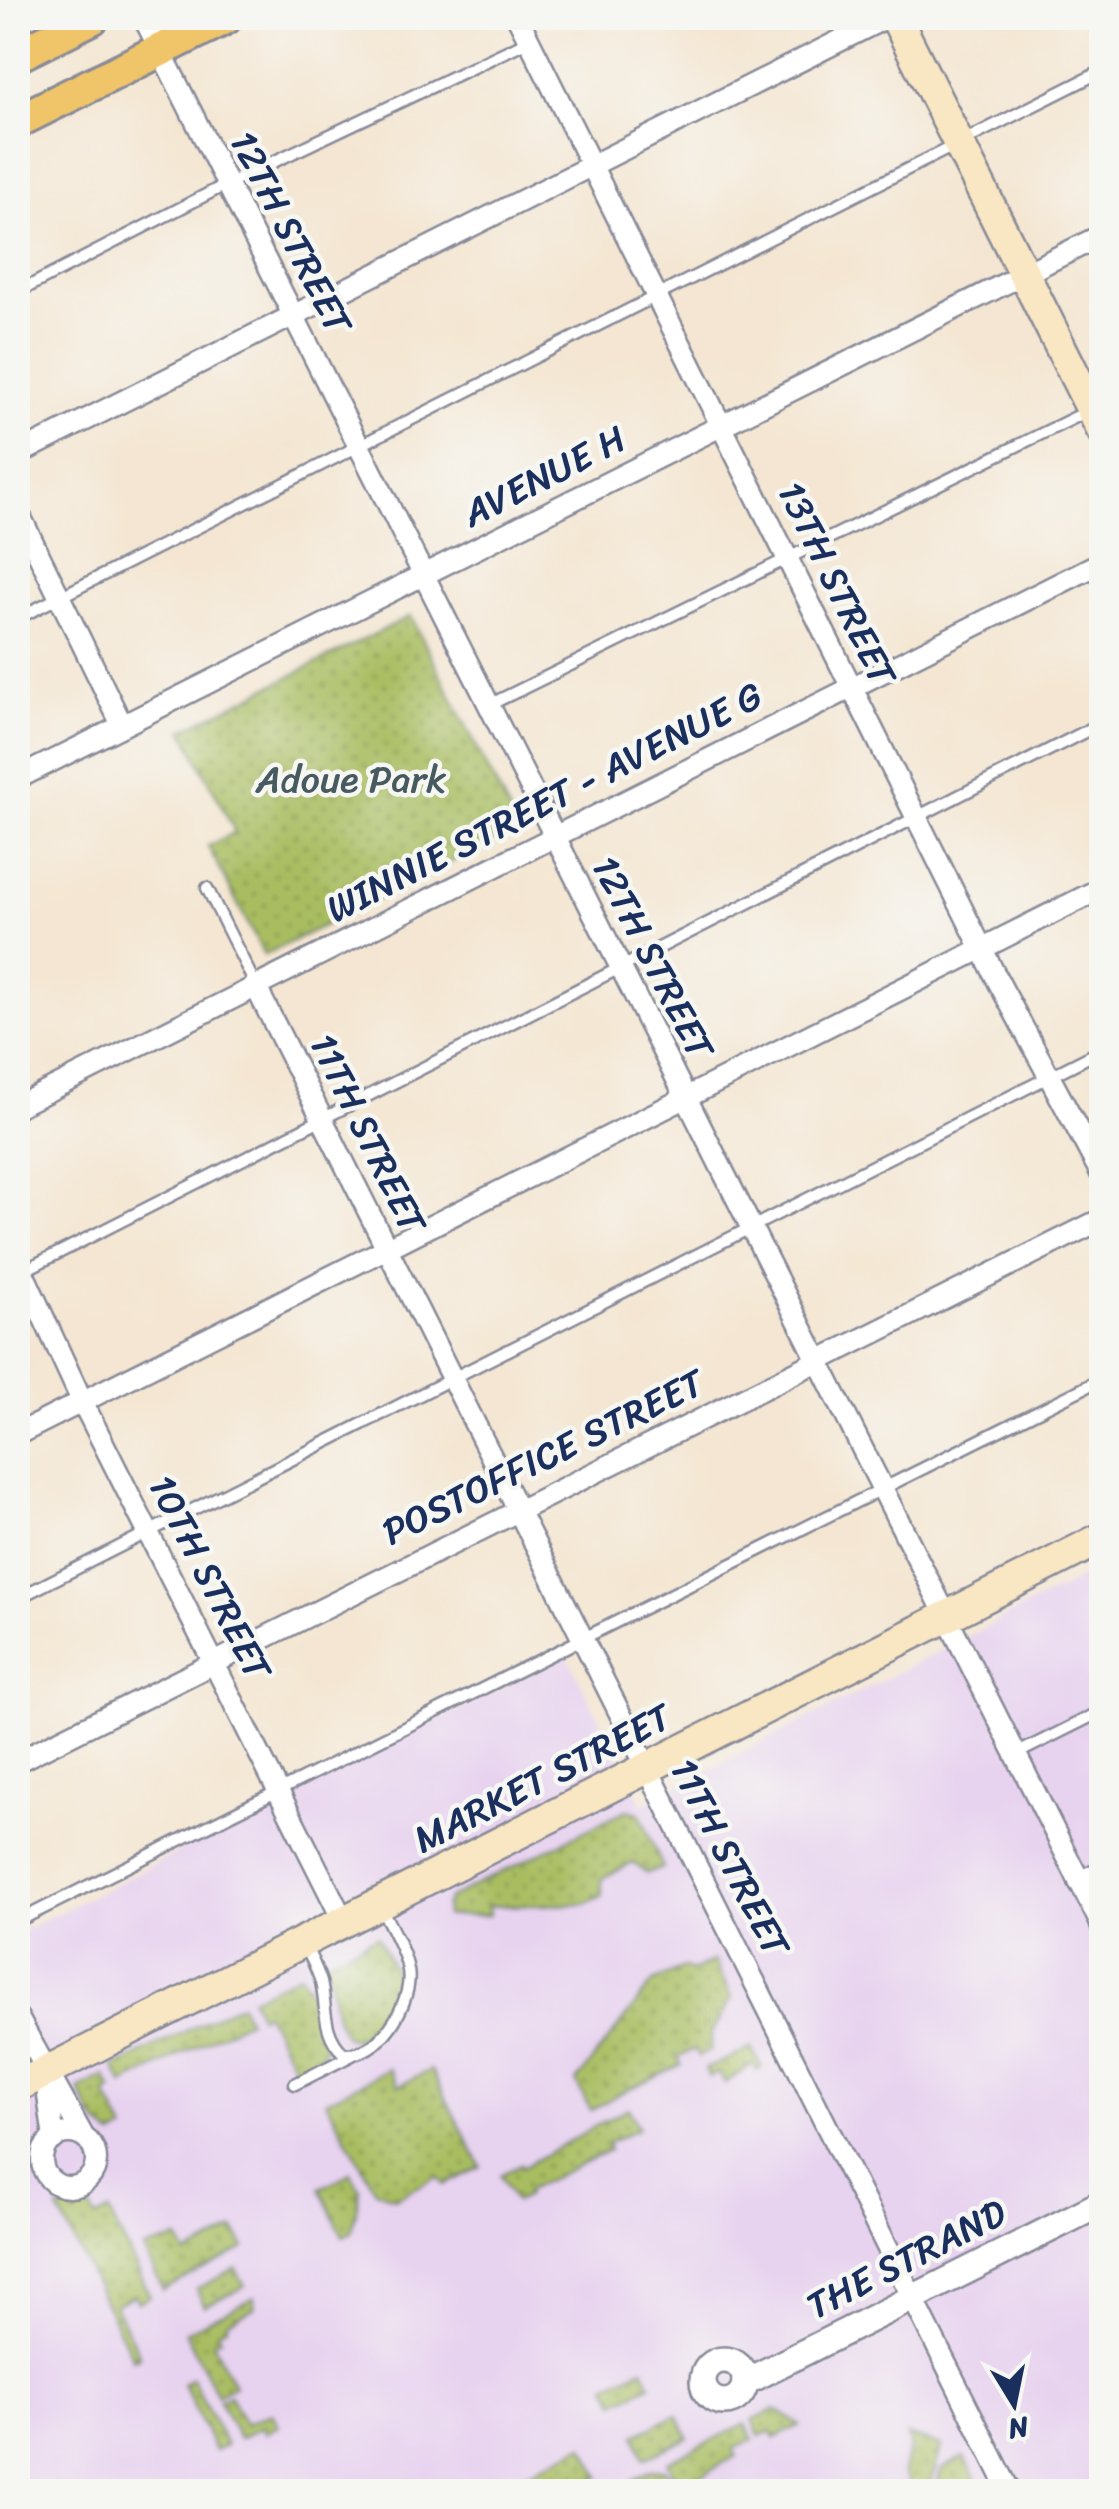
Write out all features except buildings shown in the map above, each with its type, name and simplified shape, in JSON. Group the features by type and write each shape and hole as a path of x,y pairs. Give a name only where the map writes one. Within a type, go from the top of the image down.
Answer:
{"main road":[{"path":"18,55 92,18"},
{"path":"18,122 225,18"},
{"path":"896,18 1098,414"},
{"name":"MARKET STREET","path":"31,2079 1102,1538"}],"street":[{"name":"12TH STREET","path":"144,18 1102,1926"},
{"name":"13TH STREET","path":"518,18 1046,1078 1102,1175"},
{"path":"18,454 885,18"},
{"name":"AVENUE H","path":"18,778 1102,235"},
{"path":"18,512 122,725"},
{"name":"WINNIE STREET - AVENUE G","path":"18,1106 1102,562"},
{"path":"18,1434 1102,888"},
{"name":"11TH STREET","path":"255,985 1010,2492"},
{"name":"POSTOFFICE STREET","path":"18,1761 1102,1219"},
{"name":"10TH STREET","path":"19,1269 344,1922"},
{"path":"1080,1882 1102,1871"},
{"path":"18,2018 31,2079 54,2139"},
{"path":"31,2079 64,2098 82,2134 95,2148 96,2166 86,2179 68,2186 51,2183 40,2169 43,2152 54,2139 82,2134"},
{"name":"THE STRAND","path":"745,2382 1102,2203"}],"lane":[{"path":"18,292 226,184 528,42"},
{"path":"18,618 1102,71"},
{"path":"488,706 786,558 1098,414"},
{"path":"19,1269 323,1120 618,965 1102,724"},
{"path":"207,888 255,985"},
{"path":"18,1598 450,1376 1102,1050"},
{"path":"18,1921 1102,1379"},
{"path":"1015,1754 1102,1711"},
{"path":"295,2084 353,2055 387,2032 409,1982 406,1963 380,1905"},
{"path":"304,1942 321,1984 329,2032 339,2050 353,2055"}],"shaded area":[{"path":"1101,1568 1101,2491 18,2492 18,1933 567,1655 642,1804"}],"green space":[{"name":"Adoue Park","path":"411,616 518,829 264,955 208,846 235,832 183,730"},
{"path":"627,1810 640,1813 663,1868 647,1873 633,1863 602,1878 602,1896 585,1904 488,1906 489,1915 446,1916 445,1906 450,1898"},
{"path":"377,1936 398,1978 382,2025 354,2040 345,2036 337,2020 325,1961"},
{"path":"714,1961 732,1998 711,2034 711,2050 699,2056 695,2049 678,2058 681,2065 591,2111 576,2082 653,1982 684,1967 692,1971"},
{"path":"299,1974 312,1996 325,2046 320,2060 297,2072 266,2013 260,2016 251,1998"},
{"path":"240,2004 248,2020 123,2084 114,2067"},
{"path":"752,2048 762,2067 757,2070 753,2064 725,2083 719,2073 709,2077 705,2069"},
{"path":"389,2069 398,2086 431,2070 481,2167 444,2185 438,2177 395,2198 375,2190 326,2101"},
{"path":"105,2076 112,2090 106,2094 125,2131 112,2137 92,2117 79,2090"},
{"path":"628,2108 639,2128 608,2143 609,2150 526,2191 527,2196 515,2202 500,2175 521,2164 523,2167"},
{"path":"351,2173 360,2189 352,2232 343,2236 320,2188"},
{"path":"87,2202 96,2218 109,2212 150,2296 138,2302 134,2295 115,2305 140,2356 133,2359 58,2209"},
{"path":"235,2230 245,2248 163,2290 144,2249 178,2239 187,2255"},
{"path":"236,2269 245,2286 205,2306 196,2289"},
{"path":"255,2297 254,2308 227,2322 228,2326 218,2331 221,2338 213,2342 234,2386 217,2395 185,2332"},
{"path":"643,2368 651,2385 616,2402 607,2385"},
{"path":"192,2378 226,2446 215,2451 183,2384"},
{"path":"230,2395 244,2424 272,2413 279,2426 265,2433 261,2427 239,2439 219,2400"},
{"path":"775,2409 800,2425 775,2438 771,2431 759,2436 752,2420"},
{"path":"677,2415 689,2438 644,2459 636,2435"},
{"path":"745,2424 753,2440 733,2449 736,2456 700,2476 707,2491 700,2491 695,2482 680,2489 667,2462"},
{"path":"907,2435 942,2446 928,2491 913,2491 903,2470 911,2446"},
{"path":"584,2445 600,2477 572,2491 491,2491"},
{"path":"965,2457 983,2491 934,2491 942,2468"},
{"path":"652,2469 665,2470 670,2480 658,2491 614,2491"}]}
